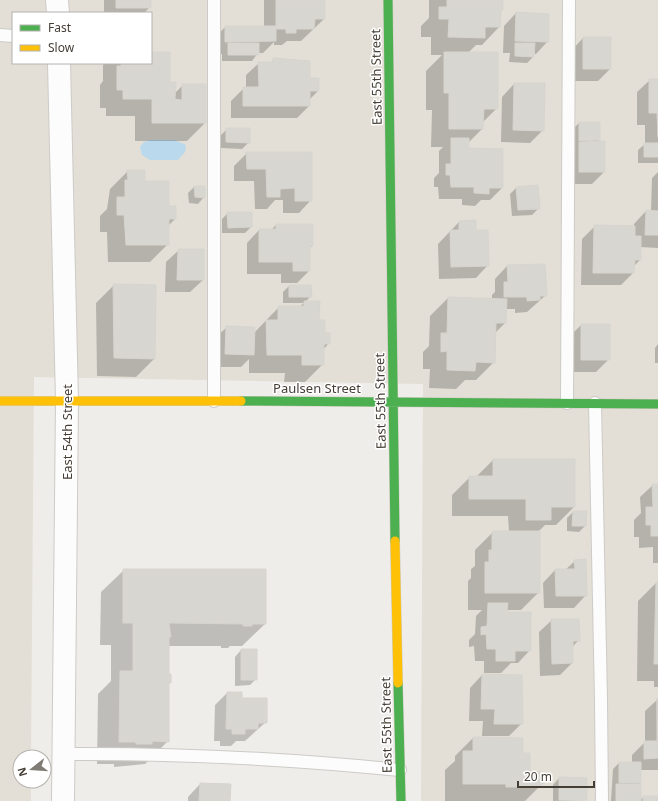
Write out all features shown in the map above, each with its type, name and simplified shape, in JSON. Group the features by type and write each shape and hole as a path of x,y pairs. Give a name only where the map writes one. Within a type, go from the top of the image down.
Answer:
{"street":[{"path":"57,0 58,12"},
{"name":"East 55th Street","path":"388,0 392,400 401,801"},
{"name":"East 54th Street","path":"59,64 67,401 63,801"},
{"name":"Paulsen Street","path":"0,401 392,400 658,404"}],"lane":[{"path":"214,0 214,400"},
{"path":"567,403 568,0"},
{"path":"0,35 12,36"},
{"path":"595,403 602,801"},
{"path":"64,754 137,754 345,764 400,770"}],"shaded area":[{"path":"0,0 658,0 658,801 421,801 423,384 34,377 31,749 12,749 12,789 31,789 31,801 0,801"}],"water":[{"path":"150,140 175,140 186,145 185,152 178,160 150,160 142,155 140,147 144,142"}],"building":[{"path":"116,0 151,0 151,8 116,8"},
{"path":"276,0 325,0 325,19 315,19 314,29 296,29 296,33 286,33 286,29 276,29"},
{"path":"447,0 503,0 500,27 485,27 485,38 448,37 449,19 439,19 439,7 447,7"},
{"path":"516,12 549,14 549,42 515,41"},
{"path":"225,26 276,26 276,41 225,42"},
{"path":"583,37 611,37 611,69 583,69"},
{"path":"228,43 259,43 259,55 228,55"},
{"path":"515,43 535,43 534,57 515,56"},
{"path":"152,52 170,52 170,82 176,82 175,99 182,100 182,84 206,84 206,123 152,123 152,99 123,99 123,90 117,90 117,66 121,66 121,64 152,64"},
{"path":"444,52 498,52 498,109 484,109 483,129 449,129 449,93 444,93"},
{"path":"273,58 310,61 310,78 319,78 319,91 310,91 310,106 243,106 243,87 259,87 258,62 273,62"},
{"path":"649,79 658,79 658,137 657,113 649,113"},
{"path":"514,83 545,83 544,131 513,130"},
{"path":"579,122 600,122 600,140 579,141"},
{"path":"226,128 250,128 250,143 226,142"},
{"path":"451,138 469,138 469,148 503,149 503,188 489,188 489,194 474,193 474,187 451,187 450,175 446,175 446,164 451,164"},
{"path":"605,141 605,172 579,172 579,142"},
{"path":"644,143 658,143 658,157 644,157"},
{"path":"246,152 312,152 312,201 295,201 295,188 280,189 280,197 267,197 266,169 247,169"},
{"path":"127,170 145,170 145,181 169,181 169,206 176,206 176,219 169,219 169,245 126,245 124,215 117,215 117,197 125,197 125,180 128,180"},
{"path":"538,185 540,209 518,210 516,187"},
{"path":"194,186 205,186 205,198 195,197"},
{"path":"646,210 658,211 658,235 645,235"},
{"path":"227,212 252,212 252,227 228,228"},
{"path":"476,220 476,230 488,230 489,266 451,267 450,230 459,230 459,221"},
{"path":"276,224 313,224 313,246 310,246 310,271 293,271 293,262 259,262 259,229 276,229"},
{"path":"594,225 635,226 635,236 641,236 641,260 635,260 634,273 593,273"},
{"path":"178,249 204,249 204,280 177,280"},
{"path":"545,264 547,296 540,296 540,300 527,301 527,297 504,297 504,282 508,282 507,265"},
{"path":"113,284 156,285 155,359 114,358"},
{"path":"289,285 311,285 312,297 289,297"},
{"path":"448,297 507,299 506,323 496,323 495,363 476,362 475,371 447,370 447,351 441,352 441,333 447,333"},
{"path":"304,301 320,301 319,320 325,320 325,333 330,333 330,344 324,344 324,365 302,365 302,355 267,355 266,320 278,320 278,306 304,306"},
{"path":"581,324 610,324 610,360 581,360"},
{"path":"226,326 255,327 254,355 225,354"},
{"path":"493,459 575,459 575,507 551,507 551,520 526,520 526,499 469,499 469,476 493,476"},
{"path":"652,484 658,484 658,536 651,536 651,525 646,525 646,507 653,507"},
{"path":"573,511 587,511 586,526 572,526"},
{"path":"492,531 540,531 540,593 485,593 485,562 489,562 489,550 492,550"},
{"path":"586,559 587,596 556,596 555,569 575,569 574,560"},
{"path":"123,569 266,569 266,624 252,624 252,626 243,626 243,624 169,623 171,637 169,637 169,674 171,674 171,683 169,683 169,742 152,741 152,744 136,744 136,742 119,742 120,671 133,671 133,623 123,623"},
{"path":"656,582 658,582 658,664 654,664"},
{"path":"488,603 508,603 507,612 531,612 531,651 515,651 515,661 496,661 496,649 487,649 486,634 481,635 481,627 487,626"},
{"path":"551,619 579,619 580,641 573,641 573,663 552,664"},
{"path":"241,649 257,649 257,680 241,680"},
{"path":"482,674 522,675 523,724 494,724 495,709 481,709"},
{"path":"227,692 242,692 242,698 267,698 267,723 258,723 258,729 245,729 245,734 232,734 232,729 226,729"},
{"path":"657,698 658,758 644,759 644,741 657,741"},
{"path":"473,737 523,738 523,753 530,753 530,771 541,772 541,774 544,774 544,784 541,784 541,787 506,787 506,784 463,784 463,751 473,751"},
{"path":"619,762 641,762 641,783 619,783"},
{"path":"559,777 587,778 587,800 559,800"},
{"path":"200,783 231,784 230,801 199,801"},
{"path":"616,784 641,784 641,801 616,801"},
{"path":"643,796 658,796 658,801 643,801"}],"traffic: fast":[{"path":"388,0 395,541"},
{"path":"241,401 658,404"},
{"path":"398,683 401,801"}],"traffic: slow":[{"path":"0,401 241,401"},
{"path":"395,541 398,683"}]}
